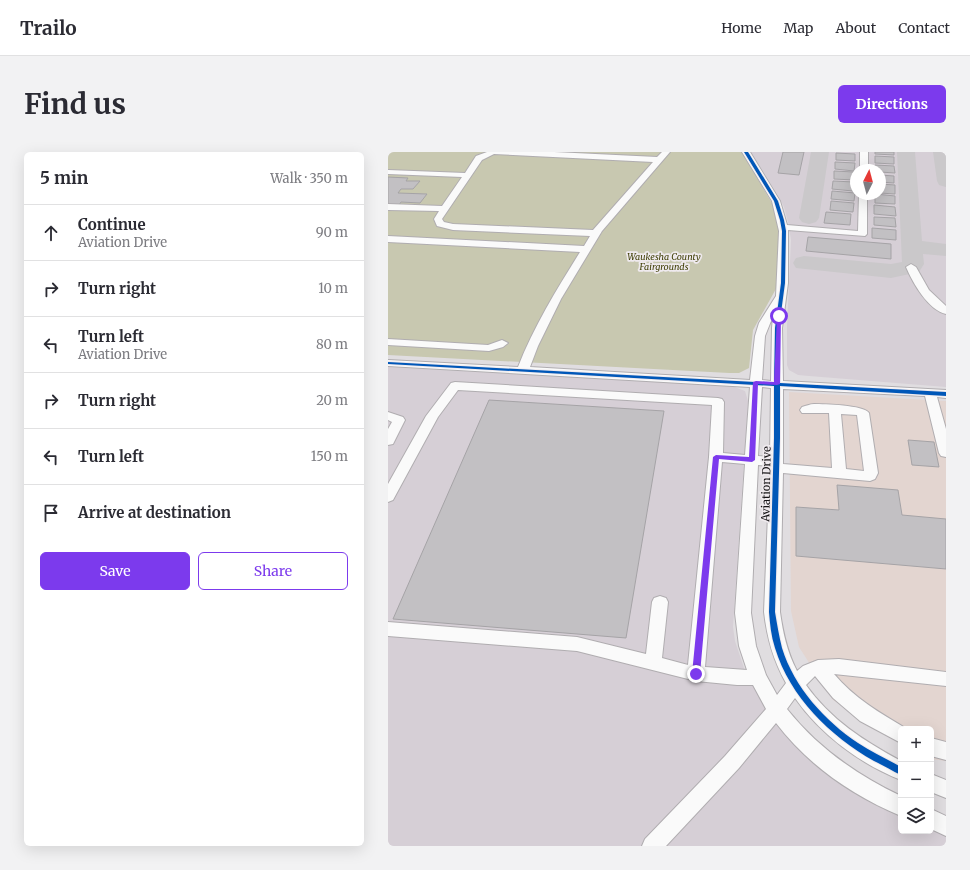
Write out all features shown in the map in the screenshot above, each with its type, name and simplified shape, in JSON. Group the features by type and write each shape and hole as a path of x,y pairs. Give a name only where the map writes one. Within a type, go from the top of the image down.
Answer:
{"street":[{"path":"595,233 445,226 440,224 438,219 479,158 493,152 627,157 660,160"},
{"path":"523,370 532,346 556,298 595,233 666,152"},
{"name":"Aviation Drive","path":"746,152 776,201 783,227 784,244 782,292 778,328 772,618 776,640 795,684 811,706 848,740 871,755 898,769"},
{"path":"864,152 864,164"},
{"path":"388,172 467,175"},
{"path":"783,227 862,234 863,200"},
{"path":"388,207 444,209"},
{"path":"388,239 586,249"},
{"path":"911,267 917,282 926,295 946,311"},
{"name":"Aviation Drive","path":"782,292 762,330 756,382 743,613 746,644 757,677 776,710 794,732 816,754 836,769 862,787 898,805"},
{"path":"388,342 489,348 502,343"},
{"path":"388,363 756,382 946,394"},
{"path":"451,366 455,386"},
{"path":"388,497 432,416 455,386 497,368"},
{"path":"455,386 718,402 716,457 696,674"},
{"path":"930,393 946,453"},
{"path":"716,457 752,460 776,465 870,476 871,473 863,413 855,410 813,408 806,410"},
{"path":"835,410 839,472"},
{"path":"388,416 399,420 388,441"},
{"path":"653,663 660,602"},
{"path":"388,629 577,644 696,674 737,678 757,677"},
{"path":"652,846 732,762 776,710 795,684 808,671 818,667 839,666 946,679"},
{"path":"818,667 839,693 866,715 898,733"},
{"path":"934,748 946,751"},
{"path":"934,784 946,790"},
{"path":"934,820 946,826"}],"shaded area":[{"path":"751,152 946,152 946,387 798,375 789,370 787,365 787,326 791,240 784,207"},
{"path":"388,367 732,386 745,391 748,401 733,627 735,641 745,671 763,704 786,734 898,811 898,834 934,834 934,827 946,833 946,846 388,846"},
{"path":"789,392 946,401 946,761 934,759 934,726 898,726 898,740 833,700 799,647 791,611"}],"green space":[{"name":"Waukesha County Fairgrounds","path":"388,152 742,152 773,205 779,233 777,287 753,330 749,368 739,373 729,373 388,355"}],"building":[{"path":"783,152 804,152 799,175 778,173"},
{"path":"875,152 894,152 894,155 875,154"},
{"path":"836,153 855,154 855,161 836,160"},
{"path":"875,156 894,157 894,164 875,163"},
{"path":"835,162 855,163 850,164 850,171 835,169"},
{"path":"886,166 894,166 895,173 886,172"},
{"path":"834,171 850,172 850,180 834,179"},
{"path":"886,175 894,176 894,183 886,182"},
{"path":"388,177 408,178 406,181 420,181 413,189 401,189 398,193 427,194 420,203 401,202 399,205 388,205"},
{"path":"833,181 850,182 850,191 832,189"},
{"path":"886,184 895,185 895,194 886,193"},
{"path":"832,191 850,193 850,200 854,200 854,201 831,199"},
{"path":"886,195 895,196 895,204 875,203 875,200 886,200"},
{"path":"831,201 854,203 853,212 830,210"},
{"path":"874,205 895,207 896,216 874,214"},
{"path":"826,212 851,214 850,225 824,223"},
{"path":"874,217 895,218 896,227 874,225"},
{"path":"872,228 896,230 896,240 872,238"},
{"path":"808,237 891,244 891,259 806,251"},
{"path":"489,400 664,411 626,638 393,619"},
{"path":"908,440 934,442 939,467 912,465"},
{"path":"837,485 898,490 902,515 946,519 946,569 796,556 796,507 839,510"}],"taxiway":[{"path":"809,218 820,152"},
{"path":"804,263 891,271 911,267 913,264 906,152"},
{"path":"942,152 946,181"},
{"path":"912,247 946,250"}],"cycle path":[{"path":"746,152 776,201 784,231 783,283 777,328 777,438 772,612 774,631 786,667 795,684 819,715 848,740 898,769"},
{"path":"388,363 946,394"}],"route":[{"path":"696,674 716,457 752,460 756,382 777,384 779,316"}]}
